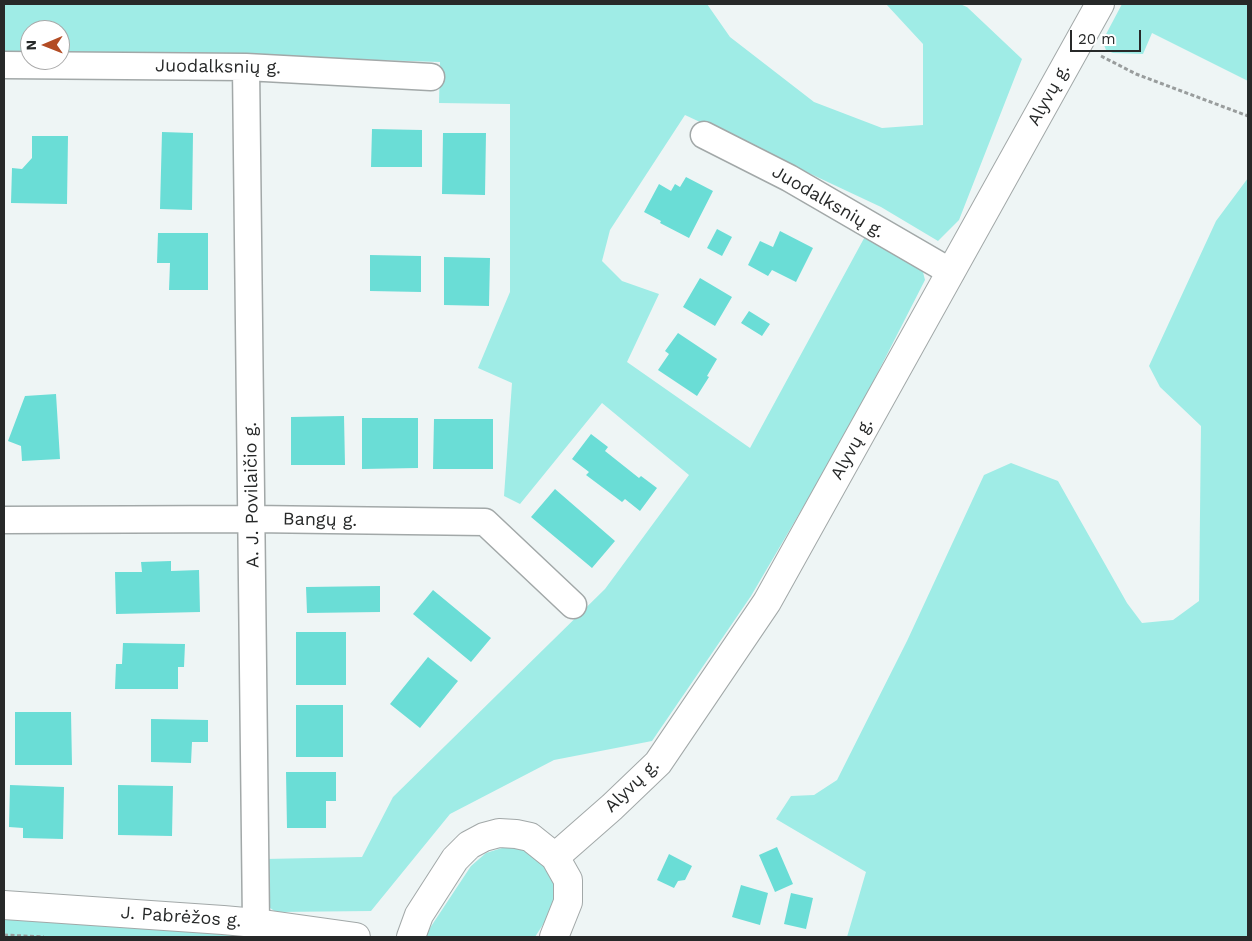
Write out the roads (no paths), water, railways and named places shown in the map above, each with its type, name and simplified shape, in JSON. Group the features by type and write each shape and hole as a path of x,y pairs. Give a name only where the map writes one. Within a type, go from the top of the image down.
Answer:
{"main road":[{"name":"Alyvų g.","path":"555,857 641,780 658,762 682,730 767,602 1100,4"},
{"path":"411,937 419,915 455,859 469,845 484,836 499,833 530,837 555,857 568,880 568,902 560,935"},
{"name":"J. Pabrėžos g.","path":"4,905 256,923 356,937"}],"street":[{"name":"Juodalksnių g.","path":"4,64 246,67 431,77"},
{"name":"A. J. Povilaičio g.","path":"246,67 256,923"},
{"name":"Juodalksnių g.","path":"704,134 788,178 951,272"},
{"name":"Bangų g.","path":"4,520 252,519 485,522 573,605"}]}
